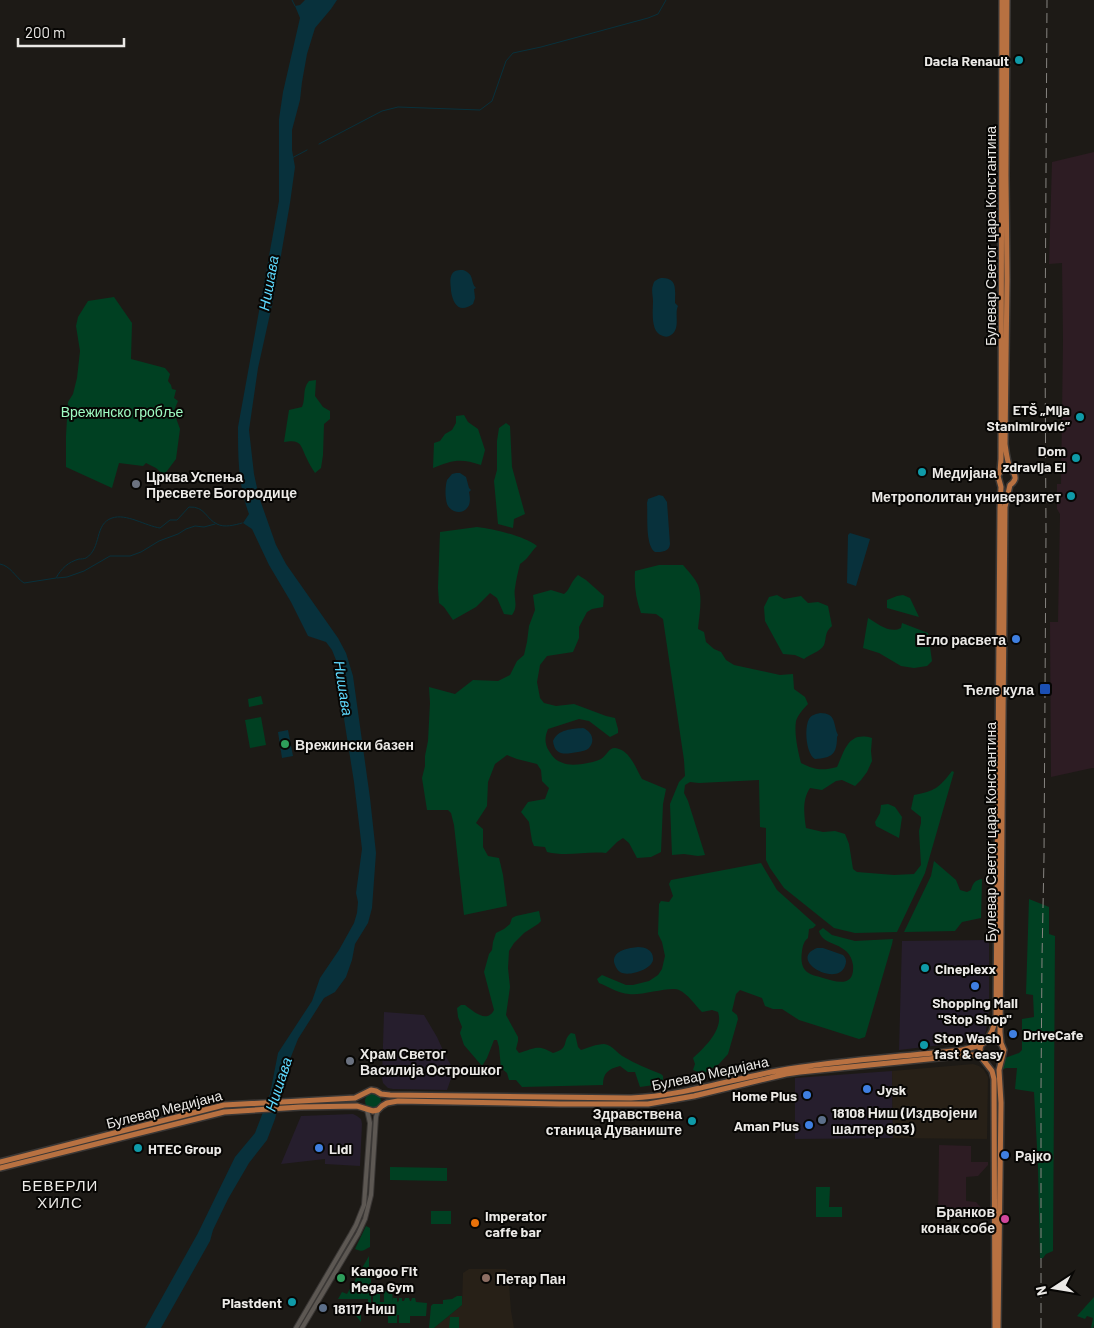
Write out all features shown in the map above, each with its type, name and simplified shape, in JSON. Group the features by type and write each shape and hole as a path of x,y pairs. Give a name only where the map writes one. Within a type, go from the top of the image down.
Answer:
{"main road":[{"name":"Булевар Светог цара Константина","path":"1000,472 1002,0"},
{"name":"Булевар Светог цара Константина","path":"1007,0 1005,444 1011,470"},
{"path":"1004,469 1011,470 1015,478 1013,483 1005,486 1001,484 998,478 1000,472 1004,469"},
{"name":"Булевар Светог цара Константина","path":"986,1040 992,1031 996,1019 1001,484"},
{"name":"Булевар Светог цара Константина","path":"996,1328 1001,1102 999,1070 1004,1054 1000,1032 1005,507 1010,485"},
{"path":"1001,1043 994,1039 986,1040 980,1049 981,1057 986,1063 994,1064 1001,1060"},
{"name":"Булевар Медијана","path":"0,1162 224,1105 355,1098 374,1090 381,1094 578,1098 649,1097 694,1090 803,1066 962,1050 981,1045"},
{"name":"Булевар Медијана","path":"0,1168 224,1112 301,1107 357,1106 373,1111 389,1103 398,1102 648,1104 694,1096 800,1072 968,1055 981,1057"},
{"name":"Булевар Светог цара Константина","path":"986,1063 992,1071 994,1079 995,1099 994,1215 996,1328"},
{"path":"365,1093 362,1102 366,1109"},
{"path":"380,1108 383,1100 381,1094"}],"street":[{"path":"302,1328 355,1240 365,1219 371,1195 376,1119 380,1108"},
{"path":"296,1328 356,1225 364,1205 370,1123 366,1109"}],"shaded area":[{"path":"1094,152 1094,768 1051,777 1050,622 1058,622 1060,514 1057,509 1057,484 1061,484 1063,341 1062,263 1049,264 1052,162"},
{"path":"989,940 989,1011 984,1036 978,1040 967,1042 899,1050 902,941"},
{"path":"384,1012 424,1015 454,1070 447,1090 393,1089 388,1088 383,1083"},
{"path":"973,1064 984,1070 988,1077 987,1139 893,1138 892,1071"},
{"path":"892,1071 893,1138 795,1139 795,1078"},
{"path":"353,1114 361,1119 362,1124 360,1166 325,1164 325,1159 281,1164 301,1116"},
{"path":"939,1145 971,1146 971,1162 988,1162 988,1165 978,1176 966,1177 966,1201 976,1202 987,1214 987,1218 938,1217"},
{"path":"469,1269 506,1269 508,1272 514,1328 434,1328 462,1305 463,1273"}],"green space":[{"name":"Врежинско гробље","path":"114,297 132,323 131,359 165,368 170,374 168,381 172,389 176,390 174,398 178,401 173,413 180,429 176,459 164,475 146,463 143,466 119,463 112,488 66,467 66,436 68,402 73,394 77,378 80,351 76,326 78,317 88,301"},
{"path":"316,380 315,396 323,407 330,411 330,419 324,424 321,468 315,473 300,444 294,441 284,442 289,410 302,407 307,384 309,381"},
{"path":"464,415 468,422 478,429 485,450 481,465 468,461 457,461 433,468 434,443 440,441 445,434 452,430 456,423 456,416"},
{"path":"506,423 510,426 512,467 525,514 514,519 513,528 498,524 494,481 497,470 499,428"},
{"path":"477,527 517,536 537,546 520,564 516,579 515,608 512,615 504,614 497,598 490,593 476,607 453,620 439,603 440,532"},
{"path":"659,565 683,565 695,580 700,596 698,629 704,632 706,642 721,652 726,660 734,665 780,675 793,674 794,689 805,697 808,704 796,721 796,737 801,763 819,769 837,767 845,749 852,740 858,737 872,738 872,761 867,772 855,786 842,780 836,781 822,790 810,788 805,802 806,828 845,834 849,844 853,869 857,872 894,875 914,874 921,865 919,831 921,817 911,809 914,795 936,788 952,771 954,772 925,873 897,932 855,933 834,928 784,888 766,860 766,828 760,827 759,780 690,782 685,785 684,793 705,855 672,855 670,804 679,782 685,776 684,760 663,619 656,614 641,613 635,582 635,571"},
{"path":"578,575 604,596 603,607 587,612 579,627 579,638 573,652 547,656 540,665 537,682 540,698 544,703 556,706 574,704 615,718 618,733 610,737 589,721 579,719 548,729 546,745 556,760 571,765 601,759 611,749 619,749 627,754 642,779 666,789 663,804 661,852 651,857 637,858 629,843 623,838 606,853 554,853 547,852 545,847 534,846 529,822 521,812 528,802 545,799 549,788 542,781 541,770 537,764 507,755 495,764 488,782 487,806 476,823 483,829 483,847 488,856 499,858 507,906 464,915 451,813 448,810 427,810 422,778 428,741 429,687 455,694 473,680 498,681 510,675 517,661 524,655 529,626 535,610 533,595 551,590 564,594"},
{"path":"777,595 784,599 801,596 808,603 818,602 828,606 832,626 829,628 824,645 804,659 795,655 783,654 765,621 764,607 769,597"},
{"path":"903,595 910,598 919,617 887,608 887,600"},
{"path":"868,618 888,629 897,630 901,628 902,623 928,633 932,661 927,666 914,668 901,666 879,653 863,648"},
{"path":"261,696 263,704 249,707 248,699"},
{"path":"261,717 266,745 250,748 245,720"},
{"path":"888,804 895,807 902,817 899,838 876,826 875,822 880,813 881,805"},
{"path":"934,861 956,880 960,890 967,892 971,890 976,881 982,879 981,918 962,922 955,931 904,932 931,876"},
{"path":"761,863 777,890 816,925 809,929 808,938 804,943 802,951 801,959 803,966 809,973 828,980 844,982 851,977 853,972 851,957 842,948 821,936 819,931 823,928 832,935 855,941 893,939 892,944 865,1037 859,1039 799,1020 782,1009 773,1009 765,1006 762,998 740,990 736,994 732,1011 737,1015 738,1019 728,1054 719,1064 703,1074 693,1070 695,1064 693,1058 708,1043 716,1031 719,1018 718,1012 712,1010 702,1012 679,990 669,989 629,994 599,983 597,979 602,975 626,985 633,985 649,981 658,975 662,969 665,956 658,934 659,904 661,901 669,902 673,896 669,884 671,880"},
{"path":"1029,899 1049,907 1049,934 1055,936 1053,1251 1040,1259 1034,1092 1015,1089 1017,1068 1002,1070 1005,1058 1022,1050 1022,1019 1034,1017 1033,995 1026,994"},
{"path":"539,911 541,921 524,933 509,951 510,987 506,1015 518,1037 516,1049 519,1053 533,1048 540,1048 553,1053 564,1047 566,1039 571,1033 575,1034 578,1047 581,1050 598,1045 607,1045 629,1060 661,1074 663,1082 661,1084 640,1087 635,1072 628,1072 620,1066 607,1072 603,1085 522,1087 516,1080 509,1080 507,1073 501,1068 497,1040 494,1040 482,1066 464,1045 460,1033 462,1027 457,1008 465,1005 484,1016 488,1016 494,1010 484,972 496,933 510,924 512,918"},
{"path":"373,1093 381,1101 373,1109 365,1101"},
{"path":"390,1167 447,1168 447,1181 390,1180"},
{"path":"816,1187 830,1187 829,1207 842,1207 842,1217 816,1217"},
{"path":"431,1211 451,1211 451,1224 431,1224"},
{"path":"366,1226 370,1228 370,1247 360,1251 355,1249"},
{"path":"369,1256 369,1278 371,1283 369,1284 371,1284 371,1290 368,1291 371,1291 371,1303 368,1303 368,1299 338,1299 342,1292 347,1294"},
{"path":"373,1291 380,1291 380,1302 384,1302 384,1291 392,1291 393,1302 393,1298 397,1298 397,1302 399,1298 402,1298 402,1301 404,1301 405,1298 409,1298 411,1301 412,1298 415,1298 416,1302 427,1303 426,1316 410,1316 410,1323 399,1323 399,1315 397,1315 397,1323 388,1323 388,1315 376,1316"},
{"path":"462,1296 462,1305 434,1328 429,1328 431,1306 433,1304 443,1304 443,1300 452,1299"},
{"path":"1094,1297 1094,1325 1091,1328 1093,1318 1087,1316 1085,1319 1077,1316"},
{"path":"348,1306 361,1306 361,1322"},
{"path":"450,1317 459,1317 459,1328 449,1328"}],"water":[{"name":"Нишава","path":"305,0 337,0 315,28 307,54 300,100 292,130 292,150 295,167 290,203 274,296 258,368 249,430 254,474 259,497 276,545 286,564 338,638 346,653 353,676 376,853 372,908 368,923 355,944 346,977 335,992 324,998 298,1039 283,1077 282,1092 267,1140 249,1163 228,1199 213,1230 210,1241 161,1328 145,1328 198,1233 235,1157 255,1133 270,1094 278,1053 312,1001 320,978 339,950 354,923 357,913 358,902 356,893 362,849 338,665 332,650 326,642 308,636 269,565 252,529 243,523 249,514 243,493 239,460 238,427 279,201 279,119 283,92 300,18 295,6 300,5"},
{"path":"457,270 463,270 471,276 476,288 474,289 475,298 473,304 460,308 452,296 450,282 453,273"},
{"path":"666,278 673,282 675,303 678,306 676,329 667,337 656,331 653,321 652,287 655,281"},
{"path":"456,473 466,477 471,490 469,492 470,500 468,506 465,510 459,512 453,511 449,507 446,495 447,480 452,474"},
{"path":"659,495 663,496 667,502 670,544 667,550 655,552 648,537 647,503 648,499"},
{"path":"850,533 870,539 856,586 847,583 848,535"},
{"path":"820,713 832,717 838,735 835,751 826,758 815,759 808,747 807,723 810,718"},
{"path":"586,729 592,739 588,749 565,754 556,750 553,741 558,734 566,730"},
{"name":"Врежински базен","path":"288,730 293,756 282,758 278,732"},
{"path":"638,947 651,951 653,960 651,964 639,972 628,974 620,972 614,962 616,955 622,950"},
{"path":"817,948 823,948 843,955 846,963 845,966 840,972 833,974 817,970 808,959 809,953"}],"waterway":[{"path":"292,0 295,6"},
{"path":"319,144 382,111 398,107 480,110 492,101 506,61 513,53 648,18 658,14 666,0"},
{"path":"292,158 307,150"},
{"path":"0,564 10,569 24,583 56,578 68,564 75,560 86,558 91,554 103,525 112,518 130,518 160,528 170,520 177,520 189,507 194,507 202,511 213,522 220,525 229,526 242,523"},
{"path":"57,578 67,577 84,571 110,556 130,556 141,552 159,541 186,529 215,524"}],"railway":[{"path":"1041,1328 1047,0"}],"place":[{"name":"Dacia Renault","path":"1019,60"},
{"name":"ETŠ „Mija Stanimirović”","path":"1080,417"},
{"name":"Dom zdravlja EI","path":"1076,458"},
{"name":"Медијана","path":"922,472"},
{"name":"Црква Успења Пресвете Богородице","path":"136,484"},
{"name":"Метрополитан универзитет","path":"1071,496"},
{"name":"Егло расвета","path":"1016,639"},
{"name":"Ћеле кула","path":"1045,689"},
{"name":"Врежински базен","path":"285,744"},
{"name":"Cineplexx","path":"925,968"},
{"name":"Shopping Mall \"Stop Shop\"","path":"975,986"},
{"name":"DriveCafe","path":"1013,1034"},
{"name":"Stop Wash fast & easy","path":"924,1045"},
{"name":"Храм Светог Василија Острошког","path":"350,1061"},
{"name":"Jysk","path":"867,1089"},
{"name":"Home Plus","path":"807,1095"},
{"name":"18108 Ниш (Издвојени шалтер 803)","path":"822,1120"},
{"name":"Здравствена станица Дуваниште","path":"692,1121"},
{"name":"Aman Plus","path":"809,1125"},
{"name":"HTEC Group","path":"138,1148"},
{"name":"Lidl","path":"319,1148"},
{"name":"Рајко","path":"1005,1155"},
{"name":"Бранков конак собе","path":"1005,1219"},
{"name":"Imperator caffe bar","path":"475,1223"},
{"name":"Kangoo Fit Mega Gym","path":"341,1278"},
{"name":"Петар Пан","path":"486,1278"},
{"name":"Plastdent","path":"292,1302"},
{"name":"18117 Ниш","path":"323,1308"}],"district":[{"name":"БЕВЕРЛИ ХИЛС","path":"60,1194"}]}
